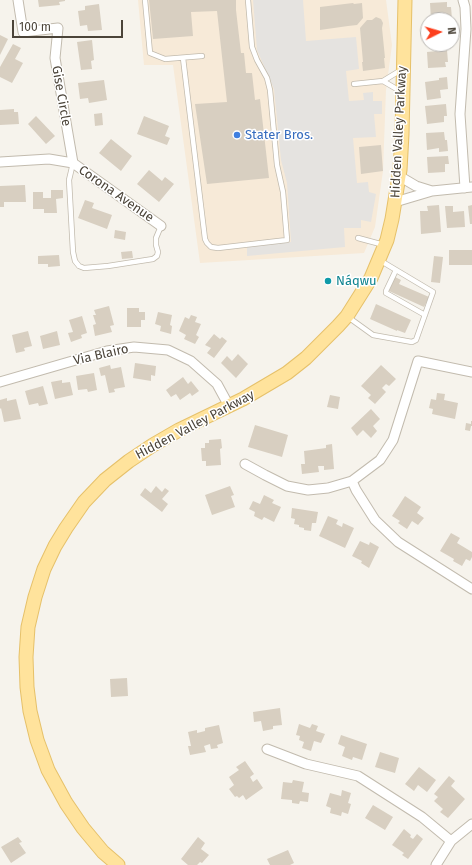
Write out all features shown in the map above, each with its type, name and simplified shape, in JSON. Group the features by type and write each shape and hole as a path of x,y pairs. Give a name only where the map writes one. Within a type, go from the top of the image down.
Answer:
{"main road":[{"name":"Hidden Valley Parkway","path":"118,865 103,852 83,828 66,803 48,770 36,740 27,687 26,657 28,627 35,597 44,569 66,528 84,502 105,480 129,461 153,445 243,399 281,377 306,358 347,316 371,278 384,245 396,202 402,134 405,0"}],"street":[{"name":"Gise Circle","path":"18,0 23,32 58,28 55,58 73,163"},
{"path":"396,202 432,191 468,187 460,114 466,29 465,7 463,0"},
{"name":"Corona Avenue","path":"0,162 50,159 73,163 161,226"},
{"path":"399,176 416,186 432,191"},
{"name":"Via Blairo","path":"0,382 107,351 134,347 168,350 191,361 217,384 229,406"},
{"path":"245,464 287,486 308,490 328,488 352,481 380,460 393,440 418,361 472,372"},
{"path":"352,481 375,520 398,542 472,589"},
{"path":"268,749 306,764 358,776 422,818 451,841"},
{"path":"436,865 451,841 472,824"}],"lane":[{"path":"145,0 150,53 165,60 202,56"},
{"path":"183,58 205,239 211,247 218,248 287,240 283,192 277,165 270,90 267,78 252,47 248,0"},
{"path":"354,84 383,81 403,69"},
{"path":"383,81 403,92"},
{"path":"73,163 69,180 73,252 75,261 79,266 84,268 108,266 152,259 157,256 156,238 161,226"},
{"path":"358,238 384,245"},
{"path":"347,316 373,335 412,342 416,340 433,292 378,260"},
{"path":"396,270 386,293 425,315"}],"shaded area":[{"path":"138,0 386,0 392,45 386,90 383,171 375,227 364,253 200,263 173,65 144,65"},
{"path":"253,0 303,0 306,41 356,37 359,69 346,71 349,101 364,100 363,93 373,92 373,101 382,101 382,114 374,114 376,137 353,138 357,183 368,182 369,192 376,194 371,222 361,220 361,228 344,228 345,247 247,256 247,246 291,242 287,183 281,160 274,89 257,50"}],"building":[{"path":"38,0 65,1 59,2 60,5 39,7"},
{"path":"149,0 236,0 241,53 244,53 246,73 252,73 255,100 260,99 269,178 207,184 195,104 227,102 217,11 191,12 193,36 153,39"},
{"path":"447,2 447,7 451,7 451,12 431,12 430,3"},
{"path":"362,3 363,18 357,25 320,30 320,7"},
{"path":"99,4 102,30 88,31 87,25 80,26 78,11 85,10 85,6"},
{"path":"376,17 381,19 383,23 382,28 385,68 363,71 360,28 367,20 372,20"},
{"path":"0,35 8,39 0,55"},
{"path":"92,40 94,60 91,61 92,69 81,70 77,42"},
{"path":"13,44 21,48 15,59 23,63 12,83 0,77 0,67"},
{"path":"427,52 447,52 448,62 445,62 446,67 428,68"},
{"path":"447,77 448,89 440,90 441,98 427,100 425,82"},
{"path":"104,80 107,100 89,103 88,98 80,99 78,83"},
{"path":"446,104 447,116 444,116 444,122 427,124 425,106"},
{"path":"14,109 14,112 18,112 19,124 0,125 0,110"},
{"path":"102,113 103,125 95,126 94,114"},
{"path":"36,116 55,136 46,144 28,124"},
{"path":"144,116 169,126 165,136 170,138 167,145 137,134"},
{"path":"444,132 445,140 447,140 448,151 439,152 439,148 427,150 426,133"},
{"path":"111,139 132,156 121,171 99,153"},
{"path":"381,145 383,171 361,174 359,147"},
{"path":"448,156 449,164 445,164 445,172 428,173 427,157"},
{"path":"149,170 162,181 165,177 174,184 159,202 137,184"},
{"path":"25,185 26,202 4,202 4,207 0,207 0,186"},
{"path":"51,190 63,190 63,198 56,199 57,213 44,213 44,209 33,209 33,192 43,192 43,198 51,198"},
{"path":"85,200 94,203 92,208 112,215 107,229 78,218"},
{"path":"439,205 441,232 421,234 420,211 428,211 427,206"},
{"path":"472,205 472,224 470,224 468,206"},
{"path":"445,206 453,206 453,212 464,211 465,227 447,228"},
{"path":"115,230 126,232 125,240 114,238"},
{"path":"449,250 472,250 472,265 449,265"},
{"path":"132,251 133,258 122,259 121,252"},
{"path":"59,255 60,266 48,267 48,264 38,264 38,256"},
{"path":"434,256 443,257 440,283 431,282"},
{"path":"395,277 401,280 399,284 429,297 424,307 389,291"},
{"path":"376,304 411,320 405,333 370,319"},
{"path":"109,306 114,325 110,326 112,332 95,336 93,325 96,324 93,315 96,315 94,310"},
{"path":"127,308 139,308 139,312 145,312 145,320 141,320 141,327 127,327"},
{"path":"158,312 172,315 170,325 172,326 171,334 160,331 161,326 155,324"},
{"path":"191,315 197,317 195,322 201,324 196,335 199,337 195,344 184,339 186,335 179,331 185,317 189,319"},
{"path":"82,316 87,333 81,335 82,338 71,342 68,333 73,332 69,320"},
{"path":"28,331 32,346 24,348 25,351 16,353 12,335"},
{"path":"57,331 60,345 43,349 40,336"},
{"path":"214,334 220,339 222,337 227,341 214,358 207,353 211,348 205,345"},
{"path":"238,354 248,364 236,378 221,363 227,356 232,361"},
{"path":"135,363 156,366 155,376 151,375 151,381 133,378"},
{"path":"110,365 111,369 121,367 125,387 114,389 115,392 109,393 105,375 101,376 99,368"},
{"path":"381,365 396,379 389,386 386,384 382,388 386,392 375,404 368,398 371,395 361,386"},
{"path":"94,373 97,390 88,392 87,389 78,390 76,376"},
{"path":"183,377 188,384 191,381 199,391 192,396 190,393 180,400 176,394 171,397 166,390"},
{"path":"62,380 62,383 70,382 73,395 55,399 51,382"},
{"path":"43,386 48,404 39,406 38,403 29,405 25,391"},
{"path":"437,393 445,394 444,400 458,403 455,419 432,414 433,409 429,408 431,399 436,400"},
{"path":"330,395 340,397 338,409 327,407"},
{"path":"7,398 7,401 16,399 21,419 4,422 1,408 0,409 0,400"},
{"path":"371,409 380,419 373,426 377,431 371,438 363,430 357,436 351,428"},
{"path":"471,421 472,426 470,431 465,430 466,423 471,424"},
{"path":"255,425 288,435 282,457 248,447"},
{"path":"221,439 221,465 206,466 206,461 202,461 201,448 205,448 205,443 209,443 209,440"},
{"path":"332,444 334,469 324,470 324,466 318,466 319,472 302,474 301,464 305,464 304,451 326,448 326,445"},
{"path":"156,486 162,492 165,488 169,491 162,499 168,504 162,512 140,495 145,488 151,493"},
{"path":"230,486 234,495 231,496 235,507 212,515 205,495"},
{"path":"264,495 274,500 272,503 281,507 274,522 264,517 262,520 254,516 255,512 249,509 253,501 260,504"},
{"path":"405,496 421,507 417,513 424,518 418,525 412,521 407,529 398,523 400,521 392,516"},
{"path":"292,508 318,512 316,523 312,523 311,531 304,530 304,528 299,527 299,525 294,524 295,519 291,518"},
{"path":"328,516 338,520 336,524 342,527 343,523 354,528 345,548 319,536"},
{"path":"451,533 460,538 457,543 472,552 470,561 466,559 462,566 453,561 454,559 440,551"},
{"path":"360,541 369,545 370,542 379,547 369,568 361,563 362,561 352,556"},
{"path":"127,678 128,696 111,697 110,679"},
{"path":"280,708 282,725 273,726 273,729 263,731 261,721 254,722 253,712"},
{"path":"299,724 310,728 312,724 318,726 316,731 325,734 321,743 314,741 311,751 302,748 304,742 299,740 300,736 296,735"},
{"path":"219,725 223,743 217,745 218,748 211,749 210,744 204,746 206,752 190,755 188,746 191,746 188,732 197,730 197,733 205,731 205,728"},
{"path":"341,735 367,744 362,760 353,757 352,760 342,756 345,747 338,744"},
{"path":"380,752 399,758 395,773 375,767"},
{"path":"245,761 254,774 250,777 253,782 257,779 263,788 246,800 243,795 239,798 237,796 235,797 229,789 234,785 229,777 239,770 236,767"},
{"path":"419,767 436,780 427,792 418,785 414,791 405,784"},
{"path":"449,776 455,781 451,786 465,799 448,818 440,812 443,809 434,801 438,797 434,794"},
{"path":"293,780 304,782 302,792 309,793 308,802 300,801 299,804 292,803 292,800 281,799 283,782 292,783"},
{"path":"342,790 351,793 348,803 351,804 348,814 342,812 341,816 330,813 331,808 326,806 330,793 341,796"},
{"path":"373,805 393,817 385,830 365,818"},
{"path":"404,829 413,839 417,834 423,839 408,859 402,855 404,853 392,845"},
{"path":"18,837 22,842 19,843 26,853 11,863 1,847"},
{"path":"198,837 205,843 201,849 209,855 202,863 200,862 197,865 188,865 181,859"},
{"path":"288,850 294,863 290,865 270,865 267,859"}],"place":[{"name":"Stater Bros.","path":"237,135"},
{"name":"Náqwu","path":"328,281"}]}
